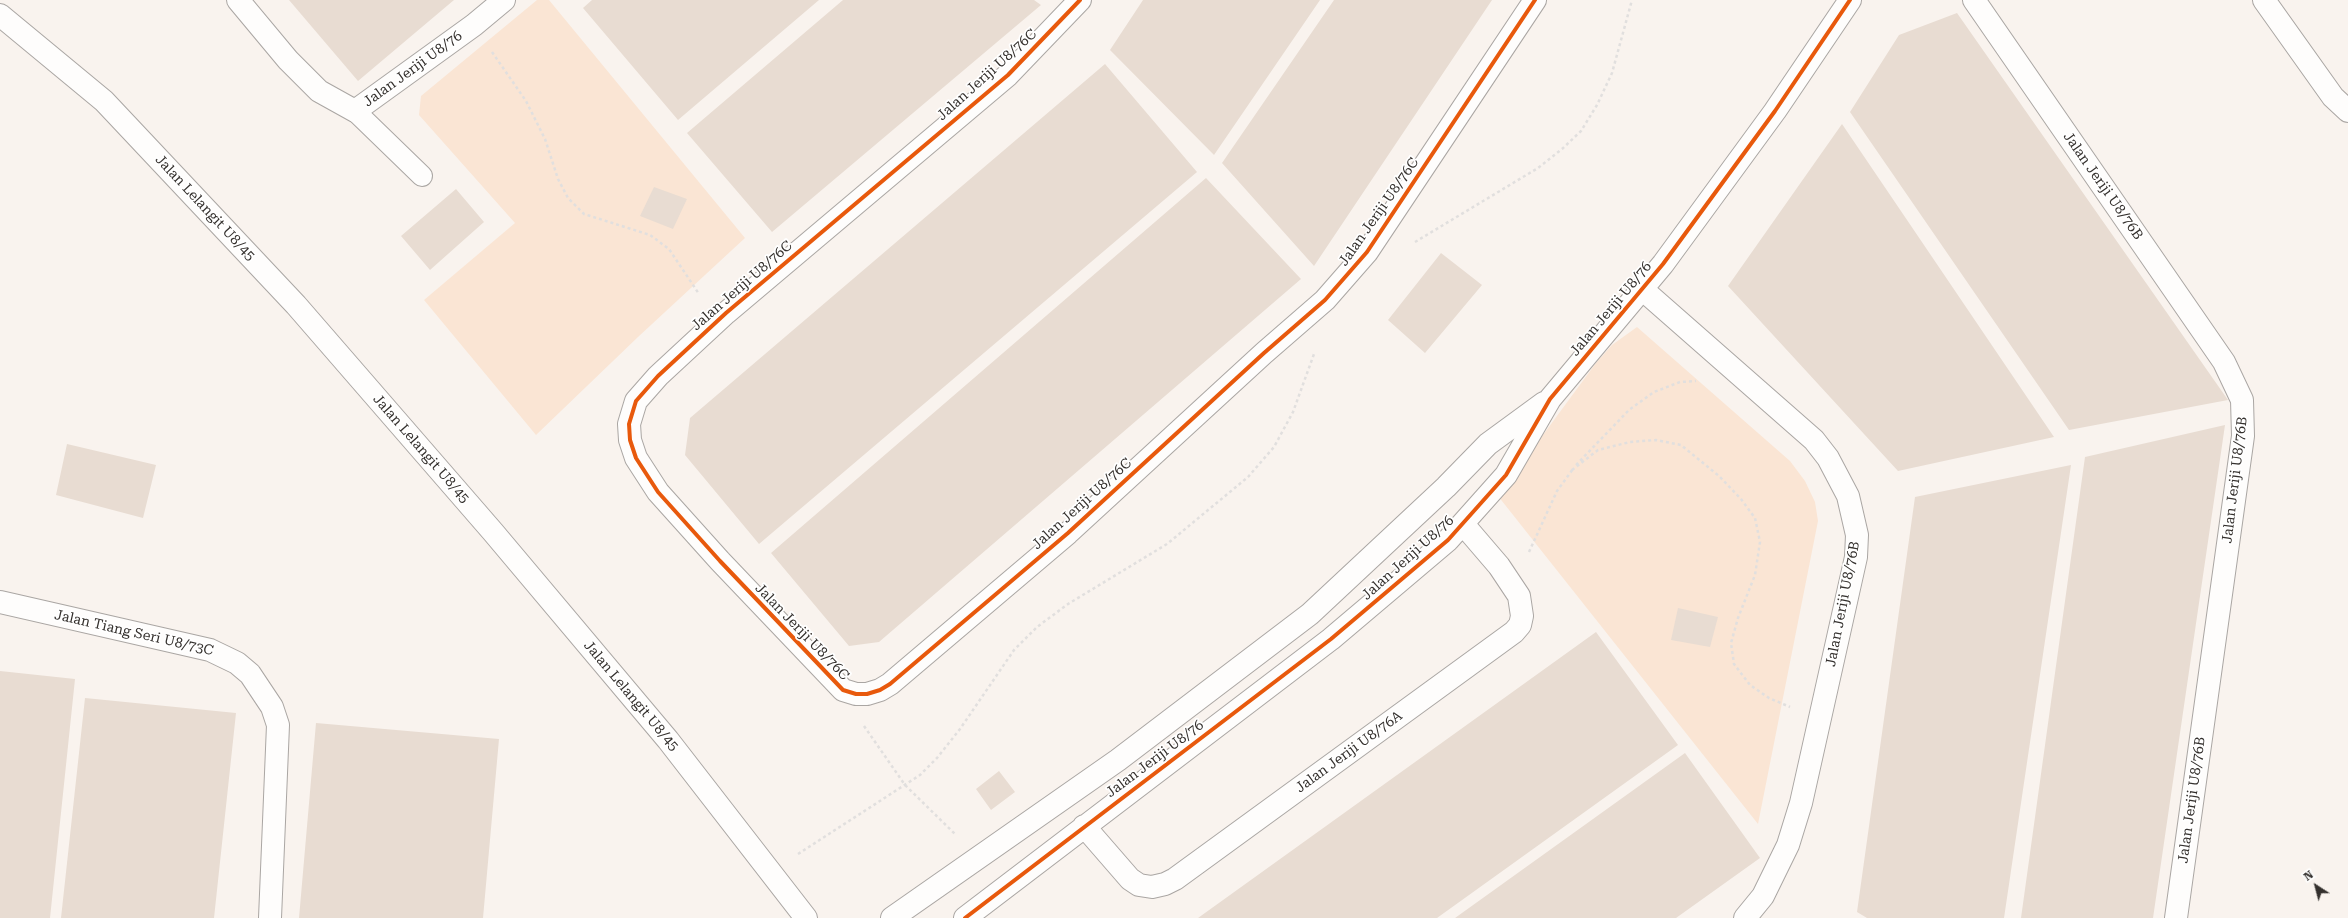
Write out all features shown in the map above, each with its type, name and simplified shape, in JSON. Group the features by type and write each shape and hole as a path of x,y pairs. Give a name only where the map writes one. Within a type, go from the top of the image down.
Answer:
{"main road":[{"name":"Jalan Jeriji U8/76","path":"238,0 288,60 319,91 355,111 474,25 504,0"},
{"name":"Jalan Jeriji U8/76C","path":"1080,0 1008,75 716,322 658,376 636,401 629,424 630,440 636,458 658,492 726,567 843,690 856,694 867,694 880,690 890,684 1068,534 1264,353 1325,300 1367,252 1535,0"},
{"name":"Jalan Jeriji U8/76","path":"965,918 1331,639 1417,567 1463,524 1506,475 1550,399 1663,264 1775,111 1850,0"},
{"name":"Jalan Jeriji U8/76B","path":"1974,0 2224,362 2242,400 2243,436 2176,918"},
{"path":"2264,0 2333,97 2348,111"},
{"name":"Jalan Lelangit U8/45","path":"0,14 104,100 296,305 493,532 663,734 806,918"},
{"name":"Jalan Jeriji U8/76B","path":"1642,289 1814,440 1839,477 1854,518 1857,535 1856,557 1801,803 1788,845 1763,896 1745,918"},
{"name":"Jalan Jeriji U8/76","path":"892,918 1118,760 1310,614 1446,487 1488,444 1550,399"},
{"name":"Jalan Jeriji U8/76A","path":"1084,826 1119,869 1139,885 1152,887 1175,878 1514,632 1520,624 1522,606 1511,584 1486,549 1463,524"},
{"name":"Jalan Tiang Seri U8/73C","path":"0,602 210,650 237,663 250,674 272,707 278,725 270,918"}],"lane":[{"path":"355,111 422,176"}],"path":[{"path":"1410,245 1538,168 1562,149 1581,131 1597,104 1612,73 1632,0"},
{"path":"474,25 526,101 545,139 558,179 568,198 584,214 650,235 669,249 716,322"},
{"path":"770,871 905,785 937,758 960,729 1014,650 1037,627 1068,604 1167,544 1248,476 1274,447 1293,412 1316,346"},
{"path":"1511,584 1531,548 1557,491 1572,470 1629,410 1654,392 1680,382 1740,376"},
{"path":"1572,470 1598,450 1630,442 1656,440 1681,446 1719,476 1755,518 1760,542 1755,575 1738,618 1731,643 1734,664 1750,685 1769,698 1790,707 1821,714"},
{"path":"843,690 874,744 905,785 979,858"}],"shaded area":[{"path":"537,0 549,0 745,238 638,337 536,435 424,300 515,223 419,115 421,96"},
{"path":"1637,327 1790,461 1805,481 1815,502 1818,521 1758,824 1498,496 1596,363 1612,345"}],"building":[{"path":"289,0 454,0 358,81"},
{"path":"592,0 819,0 678,120 583,8"},
{"path":"843,0 1034,0 1041,5 772,232 687,133"},
{"path":"1143,0 1320,0 1214,155 1110,50"},
{"path":"1334,0 1492,0 1314,266 1222,163"},
{"path":"1957,13 2228,400 2069,430 1850,112 1899,35"},
{"path":"1105,64 1197,172 759,544 685,455 690,418"},
{"path":"1842,124 2054,437 1898,471 1728,286"},
{"path":"1206,178 1301,279 879,642 849,646 771,553"},
{"path":"654,187 687,199 673,229 640,216"},
{"path":"456,189 484,222 430,270 401,236"},
{"path":"1441,253 1482,285 1425,353 1388,320"},
{"path":"2225,425 2153,918 2021,918 2085,457"},
{"path":"67,444 156,465 143,518 56,495"},
{"path":"2071,465 2004,918 1867,918 1857,912 1915,497"},
{"path":"1678,608 1718,617 1710,647 1671,640"},
{"path":"1596,632 1678,745 1437,918 1198,918"},
{"path":"0,671 75,679 50,918 0,918"},
{"path":"85,698 236,713 214,918 61,918"},
{"path":"316,723 499,739 483,918 299,918"},
{"path":"1685,753 1760,858 1676,918 1455,918"},
{"path":"999,771 1015,792 991,810 976,789"}],"cycle path":[{"path":"1080,0 1008,75 726,313 658,376 636,401 629,424 630,440 636,458 658,492 720,561 843,690 856,694 867,694 880,690 890,684 1068,533 1264,353 1325,300 1367,252 1535,0"},
{"path":"965,918 1331,639 1448,540 1506,475 1550,399 1663,264 1775,111 1850,0"}]}
